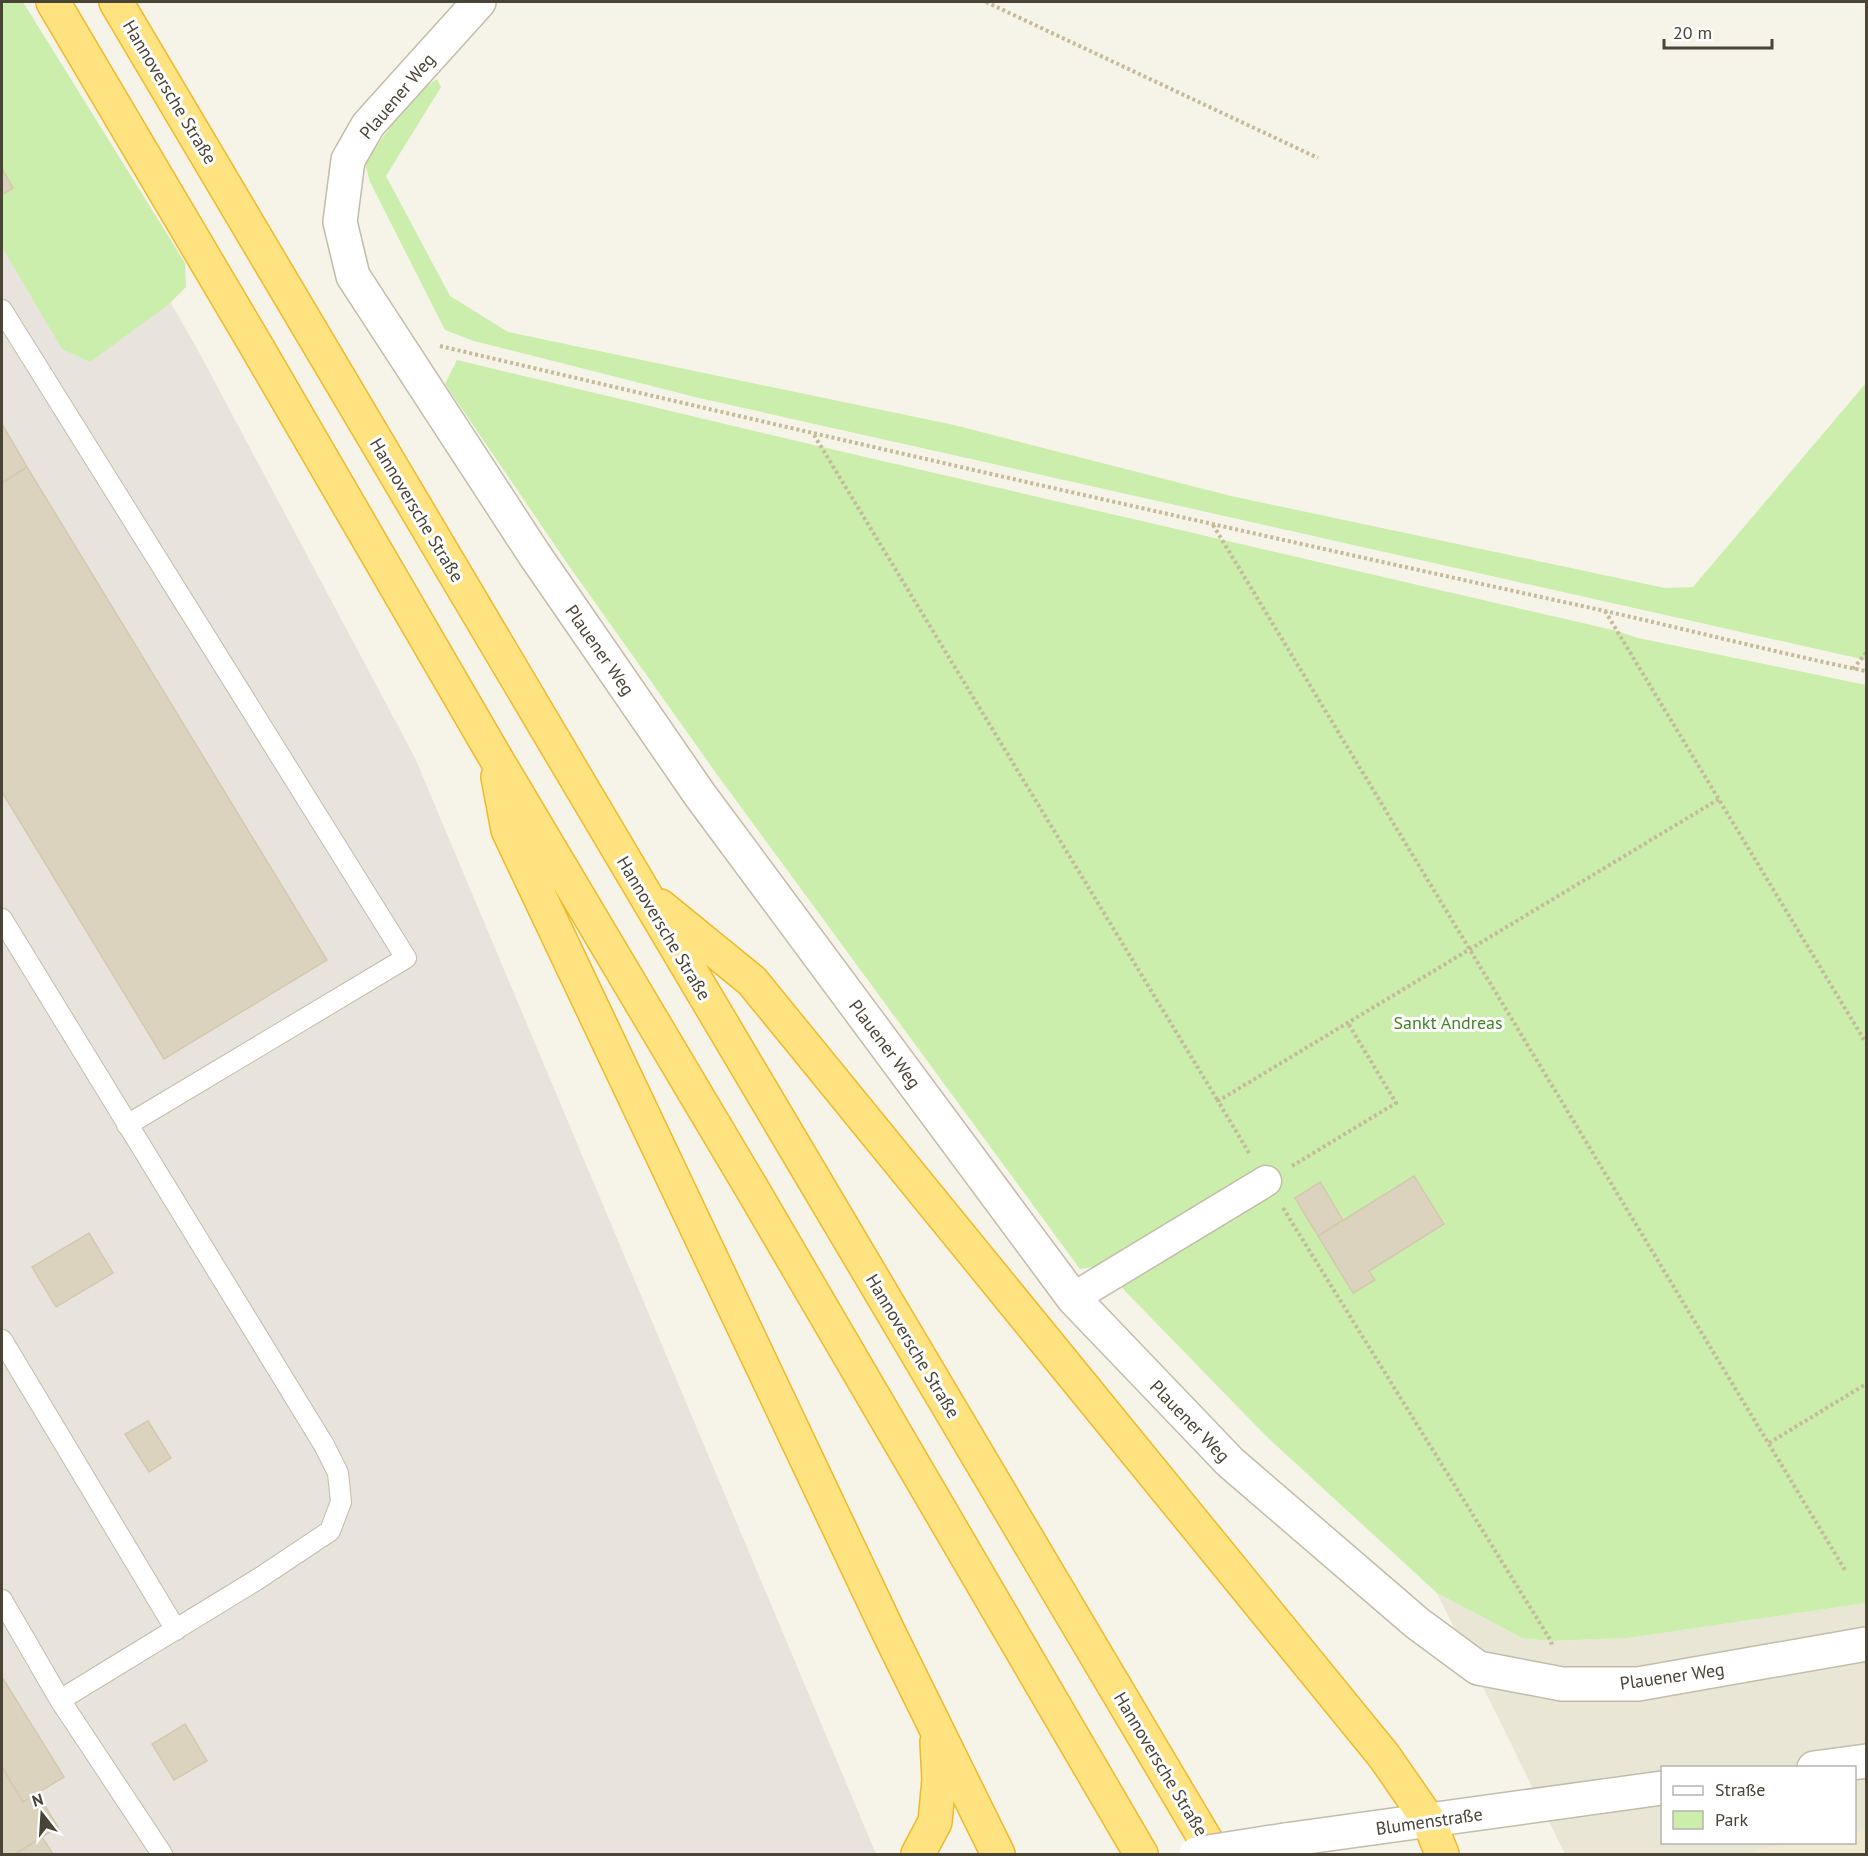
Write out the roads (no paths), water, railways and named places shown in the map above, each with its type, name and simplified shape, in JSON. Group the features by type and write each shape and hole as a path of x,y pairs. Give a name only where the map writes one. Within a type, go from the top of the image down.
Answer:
{"highway":[{"path":"53,2 1141,1854"},
{"name":"Hannoversche Straße","path":"116,2 1215,1854"},
{"path":"494,755 508,830 998,1854"},
{"path":"642,891 752,981 1384,1755 1429,1821 1442,1854"},
{"path":"918,1854 936,1822 939,1780 936,1728"}],"street":[{"name":"Plauener Weg","path":"480,2 369,125 348,160 340,222 353,276 534,554 700,795 1073,1298 1230,1462 1417,1623 1478,1668 1562,1684 1638,1684 1866,1644"},
{"path":"1073,1298 1266,1181"},
{"path":"1823,1766 1866,1761"},
{"name":"Blumenstraße","path":"1196,1854 1661,1788"}],"lane":[{"path":"2,310 406,958 127,1125"},
{"path":"2,919 324,1445 338,1473 341,1502 330,1531 258,1579 60,1700"},
{"path":"2,1340 176,1630"},
{"path":"2,1600 60,1700 162,1854"}],"park label":[{"name":"Sankt Andreas","path":"1448,1022"}]}
